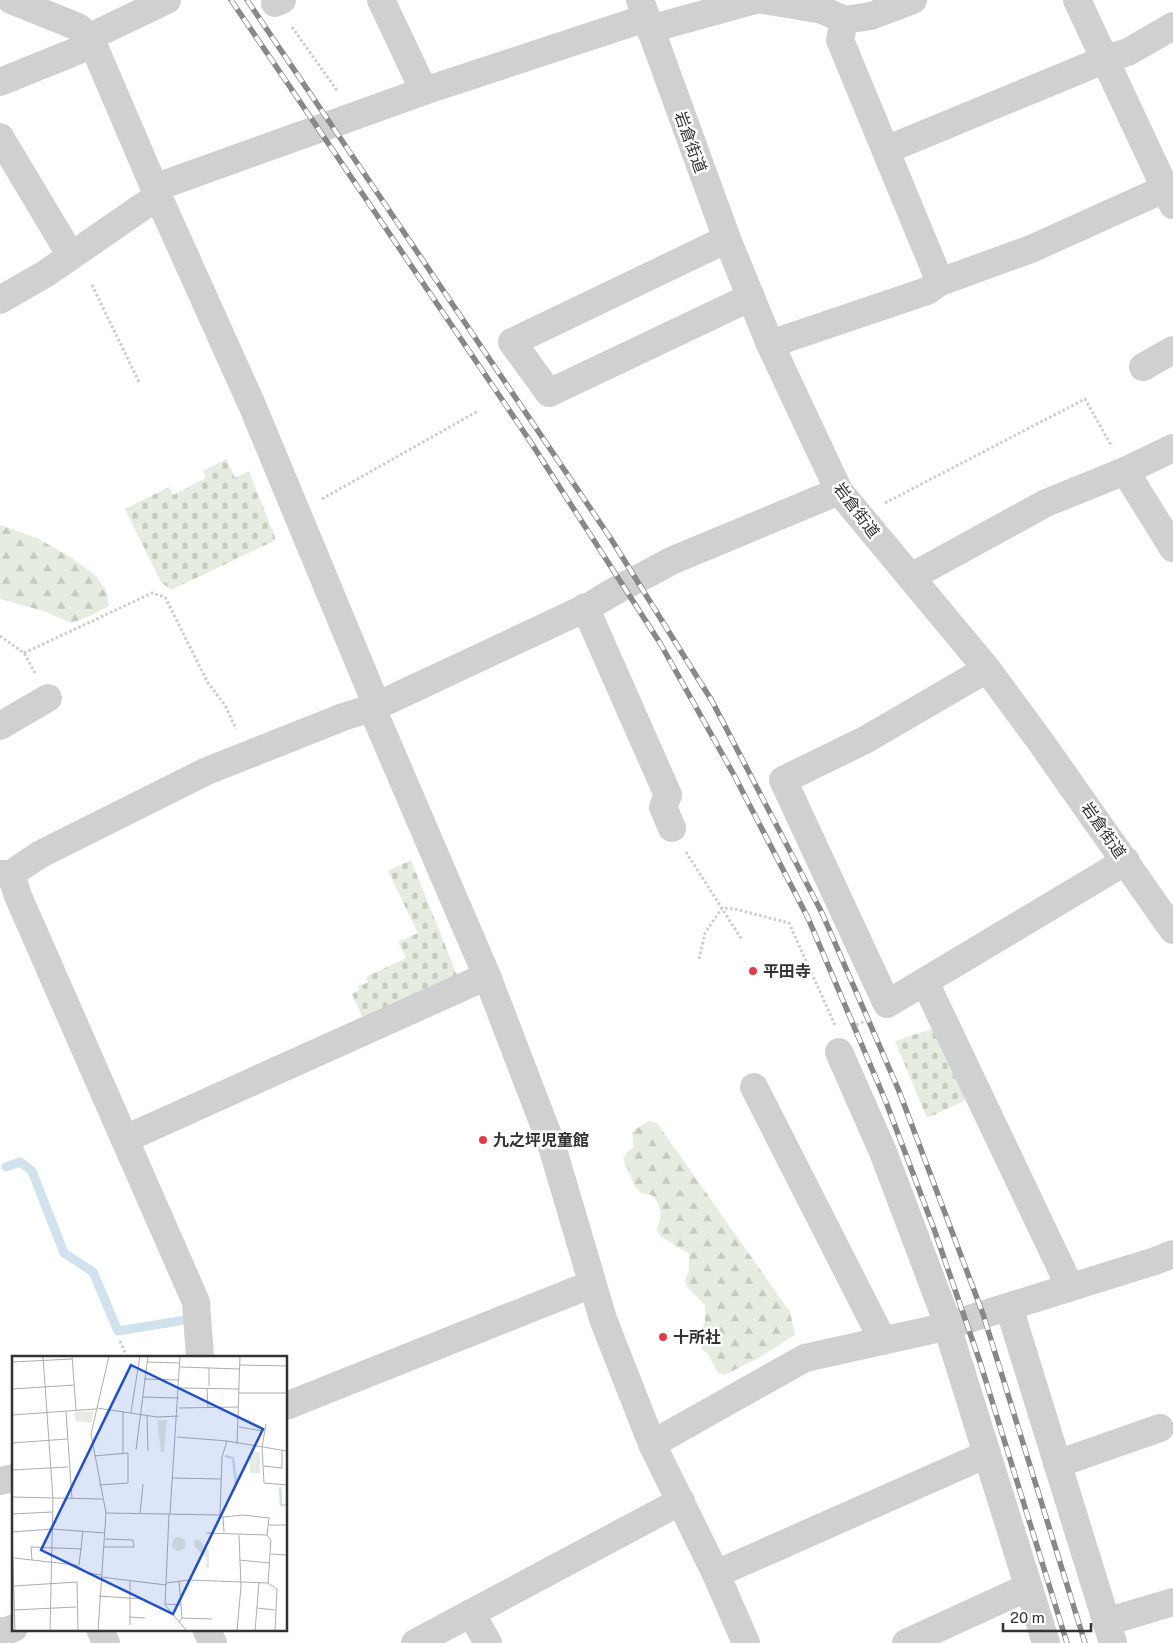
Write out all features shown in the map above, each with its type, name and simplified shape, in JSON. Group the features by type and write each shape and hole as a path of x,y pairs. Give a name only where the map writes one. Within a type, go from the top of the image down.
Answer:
{"street":[{"path":"11,0 78,27 92,40 156,192 252,406 297,513 374,707 487,976 551,1143 603,1319 652,1444 716,1574 746,1643"},
{"path":"0,82 92,40 167,0"},
{"path":"381,0 424,91"},
{"path":"0,300 45,274 156,192 350,117 645,16 755,0"},
{"path":"763,0 823,10 844,20 871,16 913,0"},
{"path":"770,344 926,291 940,282 1031,249 1170,193 1078,0"},
{"name":"岩倉街道","path":"645,16 727,239 770,344 839,491 987,668 1126,861 1173,930"},
{"path":"844,20 840,40 940,282"},
{"path":"886,150 1106,59 1128,52 1173,26"},
{"path":"0,137 70,256"},
{"path":"727,239 512,342 549,393 751,297"},
{"path":"1143,367 1173,350"},
{"path":"911,577 1046,503 1125,471 1173,448"},
{"path":"1125,471 1173,548"},
{"path":"200,1356 196,1302 18,896 6,874 48,850 207,771 343,717 374,707 585,607 671,561 839,491"},
{"path":"585,607 668,795 663,807 672,828"},
{"path":"987,668 865,740 782,780 887,1004 1126,861"},
{"path":"0,726 48,698"},
{"path":"125,1139 487,976"},
{"path":"925,982 1070,1287"},
{"path":"842,1041 945,1316 1046,1643"},
{"path":"754,1087 883,1342"},
{"path":"652,1444 805,1358 883,1342 947,1326 1173,1254"},
{"path":"288,1405 592,1284"},
{"path":"1009,1307 1110,1632 1173,1602"},
{"path":"1057,1464 1160,1428"},
{"path":"716,1574 987,1454"},
{"path":"415,1643 681,1501"},
{"path":"906,1643 1028,1586"},
{"path":"470,1612 488,1643"},
{"path":"100,1630 106,1643"},
{"path":"206,1630 213,1643"}],"path":[{"path":"278,1 343,99 350,117"},
{"path":"92,285 140,384"},
{"path":"860,516 1085,399 1125,471"},
{"path":"297,513 478,411"},
{"path":"24,652 152,593 165,597 208,683 225,706 248,754"},
{"path":"0,636 24,652 48,698"},
{"path":"672,828 742,940"},
{"path":"698,959 705,932 722,908"},
{"path":"722,908 789,923 836,1026"},
{"path":"842,1041 871,1018"},
{"path":"120,1342 127,1356"}],"green space":[{"path":"226,459 235,478 249,471 276,540 171,590 161,582 125,509 169,487 173,495 206,478 203,471"},
{"path":"0,525 37,538 72,558 96,576 106,590 109,606 71,623 43,611 0,599"},
{"path":"411,860 459,980 365,1023 352,994 359,990 358,987 368,982 366,977 406,958 398,942 418,933 388,871"},
{"path":"938,1027 971,1098 927,1118 895,1041"},
{"path":"648,1121 657,1123 790,1312 795,1335 755,1360 724,1375 718,1373 708,1354 702,1350 700,1335 705,1321 705,1305 688,1288 685,1281 689,1269 689,1254 660,1236 657,1230 661,1214 658,1203 652,1195 641,1193 635,1187 623,1159 634,1146 632,1132"}],"waterway":[{"path":"6,1167 20,1162 32,1171 64,1253 93,1272 118,1331 185,1320"}],"railway":[{"path":"231,0 528,438 660,643 734,775 808,918 886,1102 934,1229 980,1362 1067,1643"},
{"path":"247,0 611,539 712,701 822,913 899,1091 983,1314 1085,1643"}],"place":[{"name":"平田寺","path":"753,971"},
{"name":"九之坪児童館","path":"483,1140"},
{"name":"十所社","path":"663,1337"}]}
